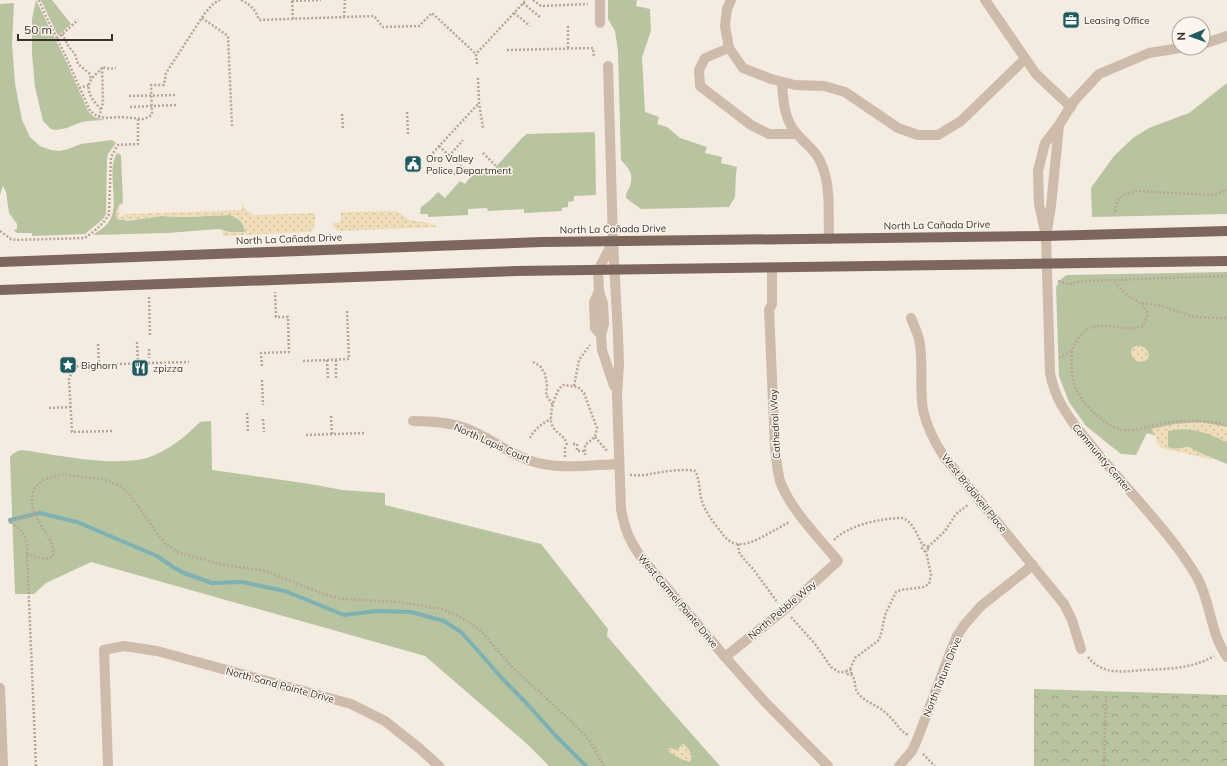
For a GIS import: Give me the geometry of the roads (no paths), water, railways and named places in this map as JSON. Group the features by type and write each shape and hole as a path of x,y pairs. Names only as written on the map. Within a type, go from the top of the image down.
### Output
{"main road":[{"name":"North La Cañada Drive","path":"0,262 542,242 1046,236 1227,231"},
{"path":"0,290 598,270 1227,261"}],"street":[{"path":"600,0 600,23"},
{"path":"985,0 1036,74 1070,107"},
{"path":"727,1 724,26 729,48 743,68 771,80 795,85 824,86 845,92 898,128 918,135 938,135 961,121 1025,59"},
{"path":"1211,41 1227,36"},
{"path":"729,48 705,58 699,70 700,86 751,125 769,134 796,134"},
{"name":"Community Center","path":"1171,49 1149,53 1099,74 1074,101 1059,125 1045,143 1038,171 1039,204 1046,236 1050,374 1053,389 1060,405 1182,553 1198,579 1215,634 1225,653"},
{"name":"West Carmel Pointe Drive","path":"608,66 613,242 619,365 617,396 619,464 621,509 624,526 630,541 641,557 725,657 765,702 828,766"},
{"path":"782,82 784,111 796,134 816,152 823,168 827,184 829,239"},
{"name":"Community Center","path":"1046,236 1052,206 1059,125"},
{"path":"598,270 613,242"},
{"name":"Cathedral Way","path":"772,268 772,304 769,310 774,447 780,480 785,493 800,515 838,561"},
{"name":"West Carmel Pointe Drive","path":"598,270 599,291 603,303 604,324 601,335 603,354 609,368 617,396"},
{"name":"West Bridalveil Place","path":"911,318 919,338 922,401 930,433 945,458 1064,604 1072,620 1081,649"},
{"path":"601,335 618,335"},
{"name":"North Lapis Court","path":"413,421 436,422 466,429 530,460 550,465 572,466 619,464"},
{"name":"North Pebble Way","path":"725,657 784,610 838,561"},
{"name":"North Tatum Drive","path":"899,766 915,744 950,653 965,624 981,606 1033,565"},
{"name":"North Sand Pointe Drive","path":"108,766 104,650 124,646 157,651 351,704 385,721 420,748 439,766"},
{"path":"0,688 3,766"}],"waterway":[{"path":"10,520 40,513 77,522 157,556 184,573 212,583 242,582 285,591 344,615 377,611 411,612 444,621 461,632 555,735 586,766"}],"place":[{"name":"Leasing Office","path":"1071,20"},
{"name":"Oro Valley Police Department","path":"413,164"},
{"name":"Bighorn","path":"68,365"},
{"name":"zpizza","path":"140,368"}]}
